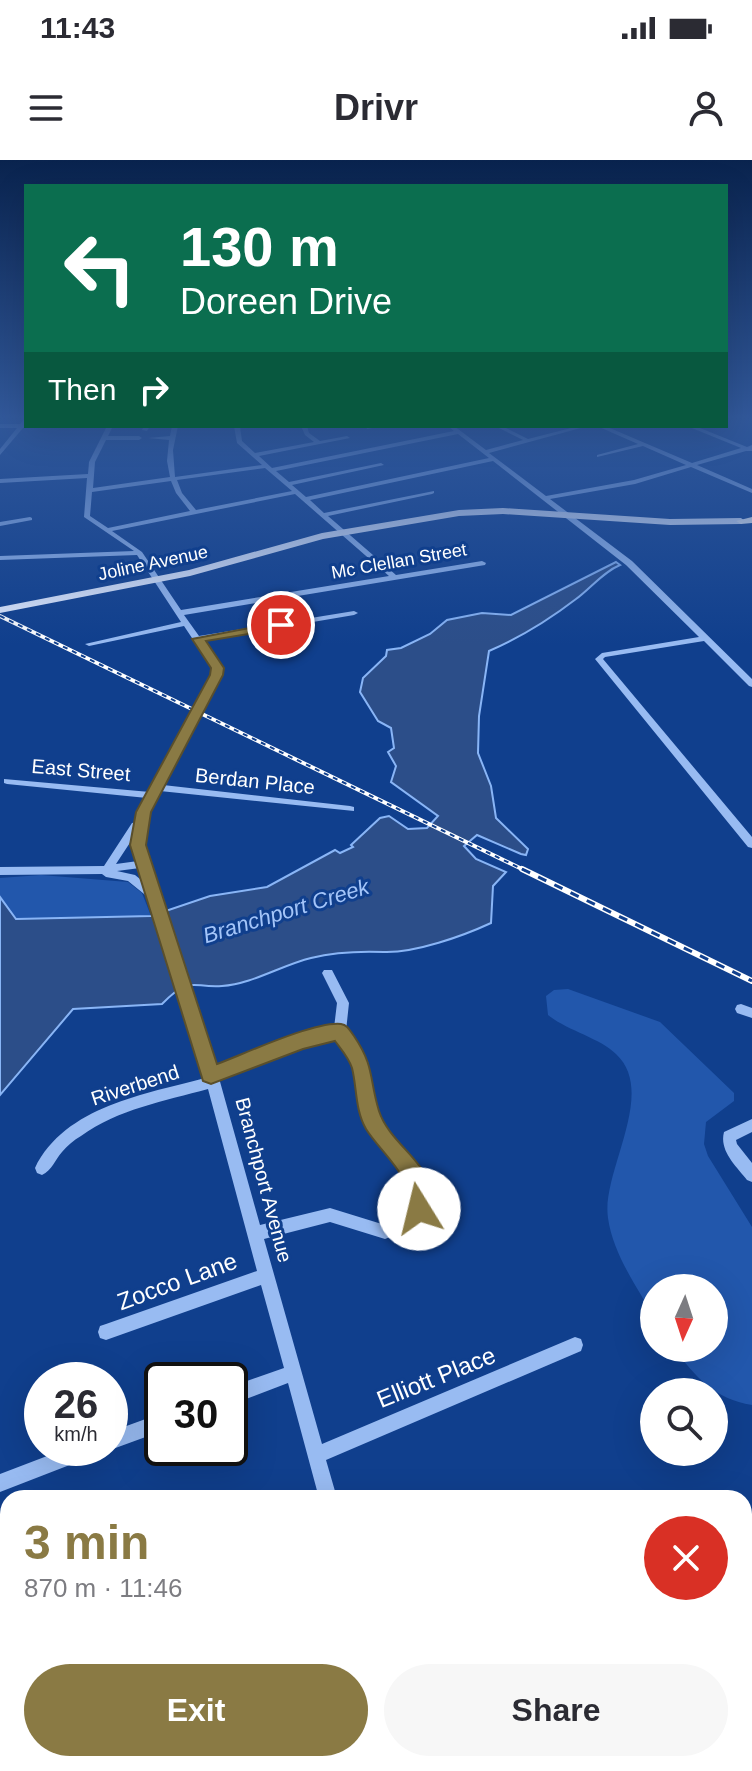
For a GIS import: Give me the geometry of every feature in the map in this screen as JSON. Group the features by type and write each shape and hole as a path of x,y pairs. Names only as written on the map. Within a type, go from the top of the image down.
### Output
{"main road":[{"name":"Joline Avenue","path":"3,607 159,579 343,532 459,513 748,520"}],"street":[{"name":"Branchport Avenue","path":"90,494 87,517 140,553 217,668 217,675 144,812 137,839 212,1078 326,1490"},
{"path":"184,494 195,513"},
{"path":"106,530 286,494"},
{"path":"300,494 393,576"},
{"path":"306,499 329,494"},
{"path":"324,515 422,494"},
{"path":"540,494 626,561 752,684"},
{"path":"545,498 566,494"},
{"path":"534,514 546,511 552,504"},
{"path":"579,525 599,518"},
{"path":"0,524 30,519"},
{"path":"0,558 140,553"},
{"name":"Mc Clellan Street","path":"180,613 482,563"},
{"path":"198,639 354,613"},
{"path":"89,644 186,623"},
{"path":"707,638 602,655 599,659 752,844"},
{"name":"East Street","path":"7,781 154,791"},
{"name":"Berdan Place","path":"154,791 350,809"},
{"path":"106,871 144,812"},
{"path":"0,871 106,871 143,864"},
{"path":"82,871 131,878 158,905"},
{"path":"255,1234 330,1215 385,1232 408,1223 419,1209 422,1199 419,1180 387,1144 370,1116 361,1062 340,1032 343,1003 328,973"},
{"name":"Riverbend","path":"42,1168 67,1135 93,1118 212,1078 301,1041 340,1032"},
{"path":"752,1125 729,1137 730,1146 752,1175"},
{"name":"Zocco Lane","path":"106,1332 265,1276"},
{"name":"Elliott Place","path":"316,1455 575,1345"},
{"path":"248,1389 293,1373"},
{"path":"0,1483 45,1466"}],"shaded area":[{"path":"41,875 128,882 142,893 151,916 16,919 0,897 0,878"},
{"path":"568,989 660,1022 734,1093 734,1101 706,1122 704,1144 708,1156 752,1227 752,1405 728,1398 728,1378 700,1378 685,1362 728,1362 728,1274 640,1274 640,1294 620,1257 608,1218 608,1199 630,1111 631,1090 627,1070 609,1048 548,1015 546,996 554,990"}],"water":[{"name":"Branchport Creek","path":"616,562 620,565 556,614 489,651 479,716 478,753 491,786 496,818 528,849 526,855 521,854 477,835 464,846 476,859 506,872 493,886 491,923 410,950 329,954 233,985 185,986 162,1004 73,1009 0,1095 0,897 16,919 151,916 210,896 267,887 335,850 340,853 353,847 351,845 380,818 389,816 408,829 427,828 438,816 391,782 396,766 388,752 394,748 391,728 378,721 360,692 363,678 386,656 387,650 401,648 430,634 447,620 482,613 511,615"}],"railway":[{"path":"0,616 526,871"},
{"path":"522,869 752,981"}],"route":[{"path":"281,625 198,639 217,668 217,675 144,812 137,834 138,845 211,1075 315,1036 340,1032 361,1062 370,1116 387,1144 419,1180 422,1199 419,1209"}]}
